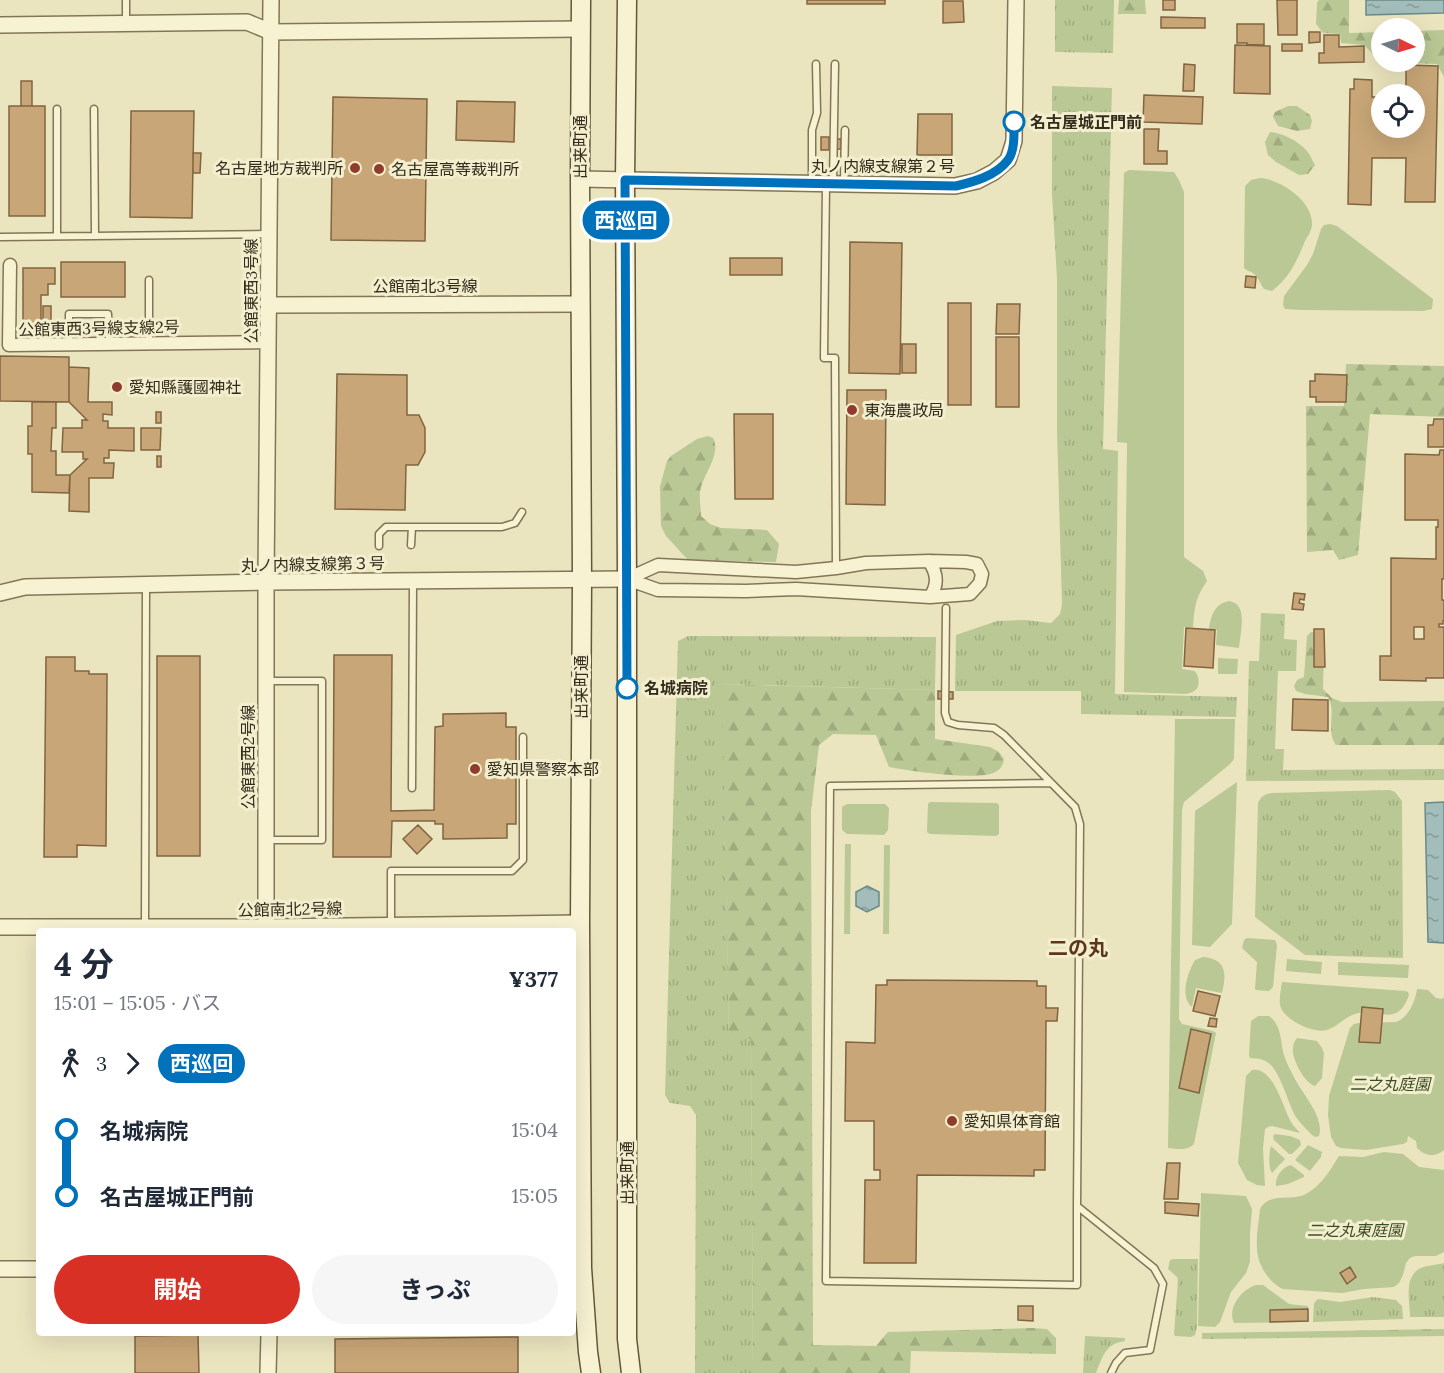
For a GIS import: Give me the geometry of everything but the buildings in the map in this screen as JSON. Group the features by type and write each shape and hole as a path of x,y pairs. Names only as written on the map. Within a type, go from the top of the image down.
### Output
{"main road":[{"name":"出来町通","path":"581,0 582,580 577,1110 578,1268 591,1373"},
{"name":"出来町通","path":"627,0 625,180 627,1339 631,1373"}],"street":[{"name":"公館東西3号線","path":"267,582 271,0"},
{"name":"丸ノ内線支線第２号","path":"580,179 956,186 977,181 994,172 1008,160 1014,141 1016,0"},
{"path":"0,25 247,22 271,32 581,29"},
{"name":"公館東西3号線支線2号","path":"10,265 9,345 269,342"},
{"name":"公館南北3号線","path":"269,305 580,304"},
{"path":"929,561 936,572 934,591 930,597"},
{"path":"966,562 977,564 982,574 980,583 970,594 930,597 796,589 658,590 627,579 658,564 796,572 866,563 966,562"},
{"name":"丸ノ内線支線第３号","path":"0,592 25,587 627,579"},
{"name":"公館東西2号線","path":"266,928 267,582"},
{"name":"公館南北2号線","path":"308,928 580,923"},
{"name":"公館南北2号線","path":"0,927 53,928"},
{"name":"公館南北2号線","path":"136,928 206,928"},
{"path":"0,1269 36,1269"},
{"path":"268,1373 269,1336"}],"lane":[{"path":"126,0 126,23"},
{"path":"816,64 817,113 812,130 829,184"},
{"path":"835,64 824,358 835,358 836,568"},
{"path":"57,109 57,236"},
{"path":"94,109 95,236"},
{"path":"829,184 845,130"},
{"path":"0,237 269,234"},
{"path":"149,280 149,344"},
{"path":"69,344 69,314 108,314 109,344"},
{"path":"379,546 379,534 386,527 502,527 515,523 522,512"},
{"path":"411,545 412,527"},
{"path":"412,581 412,788"},
{"path":"145,927 146,585"},
{"path":"946,608 945,713 948,722 994,728 1004,735 1075,807 1080,824 1077,1285 826,1281 830,786 1051,783"},
{"path":"266,840 322,840 322,681 267,681"},
{"path":"391,926 391,872 512,871 523,860 523,737"},
{"path":"1077,1206 1154,1268 1163,1284 1150,1350 1125,1353 1111,1373"}],"green space":[{"path":"1055,0 1114,0 1113,53 1055,52"},
{"path":"1119,0 1145,0 1146,14 1118,14"},
{"path":"1319,0 1349,0 1349,33 1371,32 1371,52 1364,45 1341,43 1340,34 1323,33 1316,24"},
{"path":"1444,30 1444,77 1437,64 1425,64 1425,31"},
{"path":"1052,86 1112,88 1103,449 1118,451 1115,694 1237,697 1236,717 1081,714 1081,691 955,691 956,635 997,621 1025,620 1051,623 1060,614 1062,604 1057,431 1057,279 1052,194"},
{"path":"1288,106 1297,106 1310,115 1312,121 1310,129 1297,131 1278,126 1273,117 1275,112"},
{"path":"1270,132 1290,138 1307,151 1315,165 1308,174 1299,175 1268,155 1265,142"},
{"path":"1129,170 1174,172 1184,192 1184,557 1203,571 1207,581 1196,602 1193,627 1184,627 1182,669 1195,671 1199,681 1198,687 1193,692 1186,694 1124,692 1127,443 1117,442 1124,173"},
{"path":"1260,178 1277,182 1294,193 1307,207 1312,224 1310,233 1292,269 1272,291 1264,289 1258,278 1244,268 1245,186 1251,180"},
{"path":"1324,225 1337,226 1433,299 1432,309 1423,311 1285,309 1284,296 1307,265 1321,229"},
{"path":"1346,364 1444,366 1444,417 1370,414 1358,555 1339,560 1333,550 1307,552 1306,406 1344,406"},
{"path":"708,436 713,438 715,451 700,492 701,516 710,524 721,528 767,530 779,544 776,562 688,560 666,536 661,526 660,486 667,461 697,439"},
{"path":"1229,601 1235,603 1241,613 1239,648 1216,645 1217,630 1209,629 1212,615 1217,608"},
{"path":"1261,613 1285,614 1284,639 1297,640 1296,671 1278,671 1275,749 1284,749 1283,770 1444,769 1444,780 1246,781 1249,661 1259,661"},
{"path":"1311,632 1322,633 1324,642 1323,689 1332,698 1342,702 1444,701 1444,745 1336,745 1331,734 1332,709 1328,697 1305,694 1296,691 1294,686 1297,680 1304,677 1307,636"},
{"path":"688,636 936,637 935,690 723,684 729,1039 751,1039 753,1373 695,1373 696,1115 690,1106 670,1103 665,1095 678,641"},
{"path":"1218,658 1238,659 1237,674 1218,674"},
{"path":"722,684 935,690 935,739 990,747 999,752 1004,759 1000,769 989,774 946,775 889,767 876,735 833,734 819,745 811,811 813,1345 876,1346 888,1332 1032,1328 1047,1329 1056,1338 1056,1354 911,1351 910,1373 753,1373 751,1039 729,1039"},
{"path":"1175,719 1235,719 1234,759 1184,802 1182,810 1179,1019 1182,1024 1216,1033 1194,1144 1182,1149 1168,1148"},
{"path":"1237,782 1232,924 1210,947 1192,945 1195,811"},
{"path":"1390,790 1395,792 1402,801 1403,958 1305,955 1255,917 1259,801 1272,793"},
{"path":"930,802 997,803 999,805 999,834 996,836 930,834 927,832"},
{"path":"847,804 885,804 889,808 888,830 884,835 847,834 842,830 842,807"},
{"path":"845,844 851,844 850,934 844,934"},
{"path":"884,845 890,845 889,934 883,934"},
{"path":"1247,938 1275,940 1277,945 1273,987 1269,991 1255,989 1257,962 1242,948"},
{"path":"1203,957 1211,958 1223,968 1222,993 1196,988 1192,1007 1186,997 1186,984 1195,960"},
{"path":"1287,959 1322,962 1321,974 1286,971"},
{"path":"1338,962 1409,965 1408,978 1338,975"},
{"path":"1282,982 1405,991 1409,995 1399,1011 1393,1014 1355,1014 1331,1029 1321,1031 1300,1025 1282,1011 1280,994"},
{"name":"二之丸庭園","path":"1417,989 1428,990 1436,998 1444,997 1444,1150 1434,1155 1423,1153 1417,1148 1416,1141 1408,1136 1407,1142 1403,1144 1366,1150 1336,1146 1331,1137 1328,1115 1329,1096 1350,1028 1359,1023 1401,1020 1411,1008"},
{"path":"1258,1016 1269,1016 1276,1024 1287,1063 1316,1113 1319,1121 1319,1136 1312,1135 1296,1117 1279,1077 1269,1063 1250,1058 1251,1021"},
{"path":"1297,1038 1317,1041 1324,1053 1322,1078 1315,1086 1304,1077 1296,1062 1293,1049"},
{"path":"1252,1070 1260,1071 1272,1081 1291,1122 1300,1133 1272,1126 1265,1129 1263,1148 1265,1186 1247,1180 1238,1163 1246,1076"},
{"path":"1275,1134 1300,1140 1301,1145 1289,1154 1274,1140"},
{"path":"1308,1145 1322,1152 1321,1157 1310,1171 1295,1160"},
{"path":"1271,1146 1285,1159 1272,1173 1269,1160"},
{"name":"二之丸東庭園","path":"1384,1152 1403,1154 1419,1167 1444,1170 1444,1252 1436,1256 1410,1258 1399,1283 1394,1287 1342,1293 1283,1289 1273,1282 1261,1266 1258,1253 1260,1209 1264,1204 1269,1200 1298,1197 1310,1192 1325,1178 1339,1156 1363,1157"},
{"path":"1291,1165 1304,1177 1276,1186 1280,1173"},
{"path":"1201,1193 1246,1196 1252,1209 1250,1262 1246,1273 1231,1292 1220,1322 1215,1327 1198,1326"},
{"path":"1198,1259 1195,1335 1175,1336 1178,1280 1168,1269 1170,1260"},
{"path":"1444,1263 1444,1317 1410,1317 1409,1290 1415,1272 1426,1266"},
{"path":"1263,1285 1289,1304 1308,1306 1309,1322 1234,1323 1232,1311 1237,1300 1250,1287"},
{"path":"1373,1297 1396,1300 1402,1306 1403,1319 1313,1322 1314,1303 1318,1299 1340,1302"},
{"path":"1444,1329 1444,1336 1202,1339 1202,1333"},
{"path":"1085,1336 1125,1338 1125,1341 1109,1348 1096,1373 1083,1373"}],"water":[{"path":"1366,0 1444,0 1444,13 1366,15"},
{"path":"1444,802 1444,943 1428,942 1425,803"},
{"path":"867,886 879,892 879,906 867,912 856,906 856,892"}],"bus line":[{"name":"西巡回","path":"627,688 625,180 956,186 977,181 994,172 1008,160 1014,141 1014,122"}],"place":[{"name":"名古屋城正門前","path":"1014,122"},
{"name":"名古屋地方裁判所","path":"355,168"},
{"name":"名古屋高等裁判所","path":"379,169"},
{"name":"愛知縣護國神社","path":"117,387"},
{"name":"東海農政局","path":"852,410"},
{"name":"名城病院","path":"627,688"},
{"name":"愛知県警察本部","path":"475,769"},
{"name":"愛知県体育館","path":"952,1121"}],"district":[{"name":"二の丸","path":"1078,948"}]}
